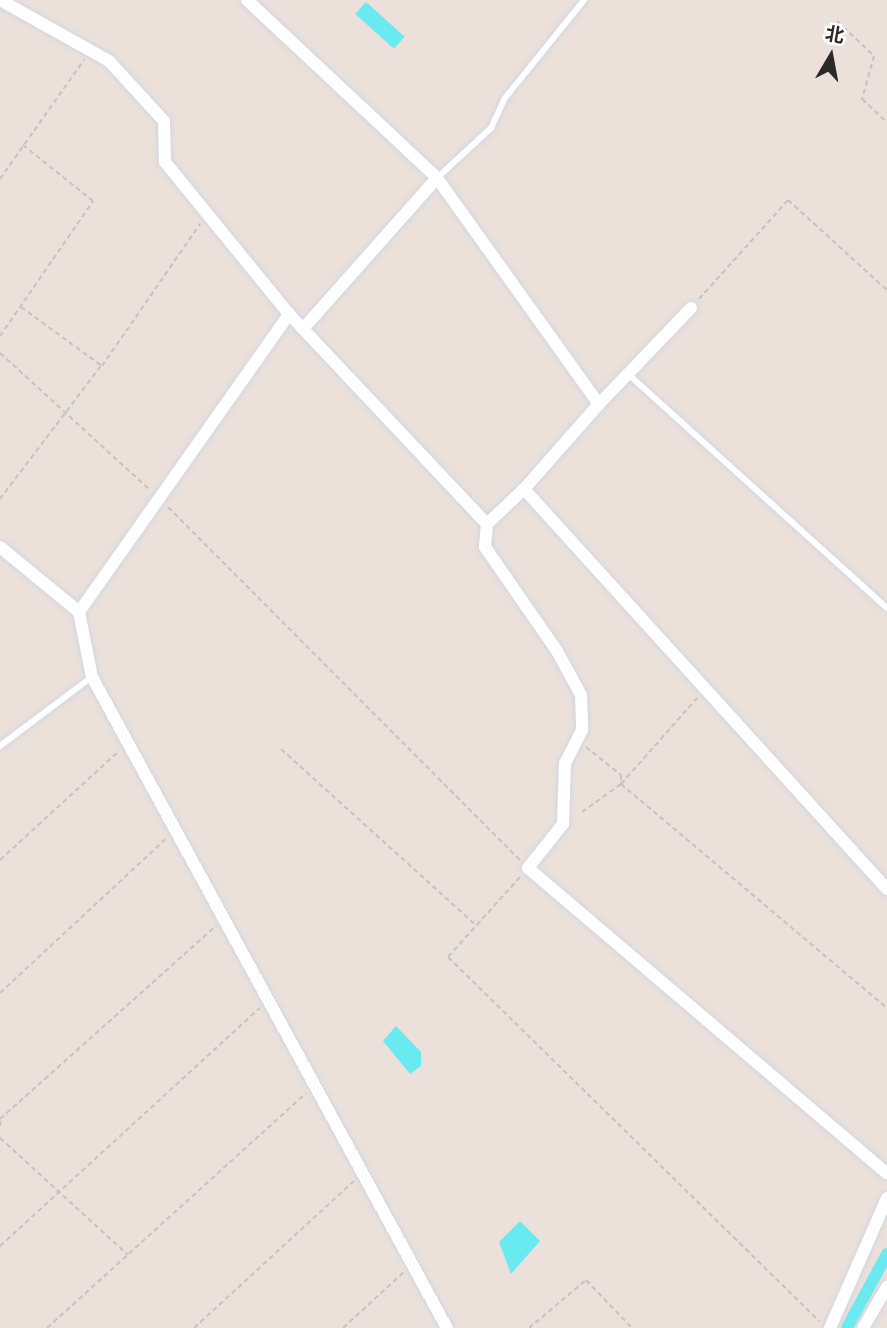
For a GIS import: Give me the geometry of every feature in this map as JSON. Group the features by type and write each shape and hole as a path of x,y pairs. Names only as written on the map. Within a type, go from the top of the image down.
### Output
{"street":[{"path":"0,0 109,61 164,121 165,162 207,214 289,314 487,524"},
{"path":"247,0 437,178 599,404"},
{"path":"303,329 437,178"},
{"path":"691,308 599,404 524,489 487,524 485,547 557,651 581,695 582,730 565,763 563,824 528,868 887,1173"},
{"path":"79,612 289,314"},
{"path":"524,489 887,889"},
{"path":"0,547 79,612 92,677 447,1328"},
{"path":"828,1328 887,1198"},
{"path":"863,1328 887,1287"}],"lane":[{"path":"437,178 491,128 505,98 584,0"},
{"path":"628,374 887,608"},
{"path":"0,746 92,677"}],"path":[{"path":"837,21 874,56 862,99 887,122"},
{"path":"0,179 91,51"},
{"path":"0,336 93,201 23,145"},
{"path":"691,308 788,200 887,290"},
{"path":"0,499 64,410 102,366 207,214"},
{"path":"21,307 102,366"},
{"path":"0,353 158,497 528,868 448,957 828,1328"},
{"path":"582,813 621,784 705,689"},
{"path":"577,740 621,775 621,784 887,1008"},
{"path":"0,860 128,743"},
{"path":"281,749 477,926"},
{"path":"0,993 165,843 172,824"},
{"path":"0,1126 5,1122 0,1119 224,919"},
{"path":"0,1246 268,1000"},
{"path":"47,1328 314,1085"},
{"path":"0,1138 128,1255"},
{"path":"194,1328 362,1173"},
{"path":"343,1328 412,1264"},
{"path":"529,1328 586,1280 632,1328"}],"water":[{"path":"366,2 405,37 394,49 355,14"},
{"path":"396,1026 421,1052 421,1066 410,1074 383,1041"},
{"path":"520,1221 540,1241 511,1274 499,1242"}],"waterway":[{"path":"847,1328 887,1254"}]}
